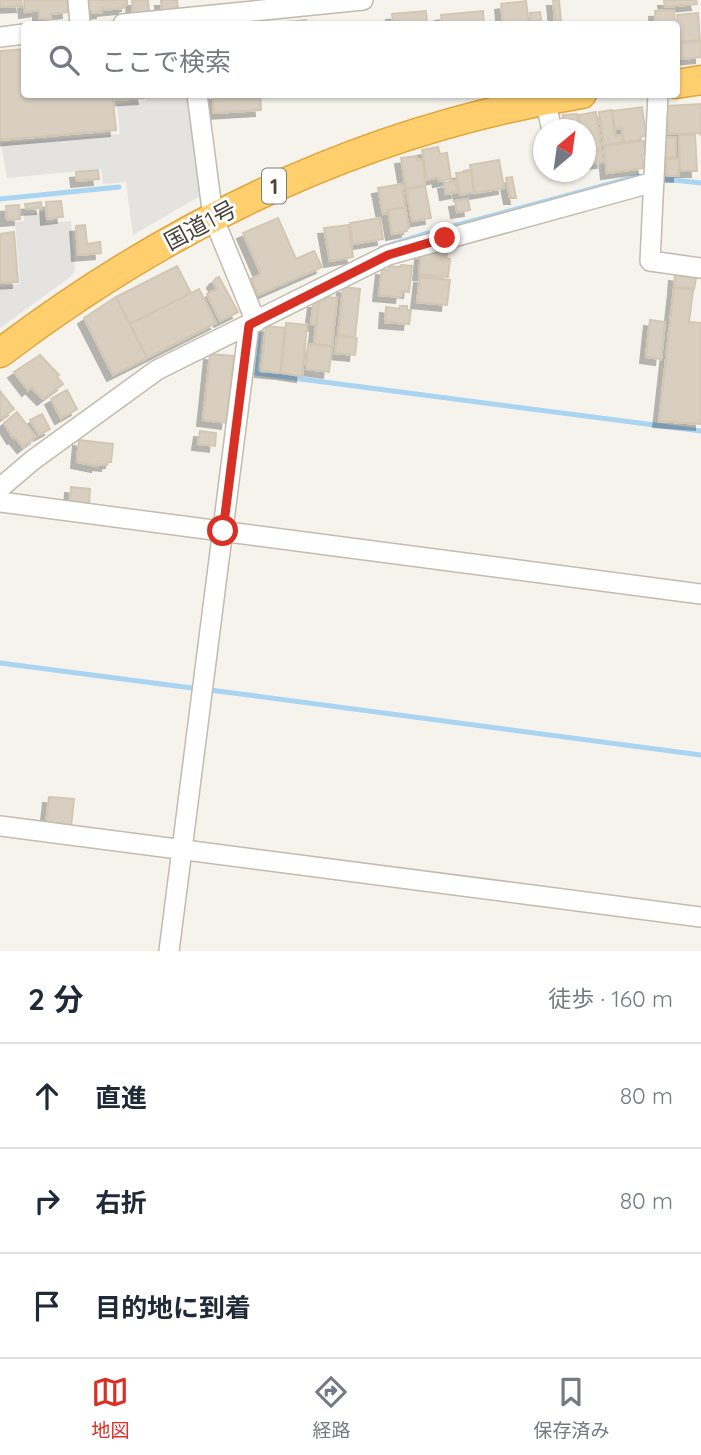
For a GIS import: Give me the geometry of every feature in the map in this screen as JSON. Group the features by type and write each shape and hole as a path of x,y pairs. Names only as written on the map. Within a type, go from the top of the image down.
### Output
{"highway":[{"path":"680,83 701,80"},
{"name":"国道1号","path":"0,353 114,274 212,217 279,184 375,146 459,120 557,98"}],"street":[{"path":"78,0 80,21"},
{"path":"142,21 243,6 351,1"},
{"path":"0,37 21,34"},
{"path":"169,951 252,323 212,217 197,98"},
{"path":"658,98 650,261 701,268"},
{"path":"545,100 549,119"},
{"path":"0,488 33,460 158,370 388,255 654,182"},
{"path":"0,502 701,594"},
{"path":"0,826 701,917"}],"shaded area":[{"path":"146,98 189,98 200,196 133,235 126,182 103,184 101,169 7,178 1,143 120,134 117,104 146,101"},
{"path":"45,212 46,223 71,221 75,268 73,275 0,328 0,287 20,284 15,222 24,221 24,214"}],"building":[{"path":"0,0 21,0 22,6 0,7"},
{"path":"24,0 67,0 68,12 50,14 51,18 39,19 39,10 25,12"},
{"path":"88,0 127,0 127,5 123,6 124,8 103,10 102,7 102,12 92,13 89,11"},
{"path":"132,0 148,0 149,11 133,13"},
{"path":"161,0 177,0 178,10 162,11"},
{"path":"553,0 559,0 561,20 555,21"},
{"path":"664,0 696,0 697,4 665,7"},
{"path":"526,1 529,21 503,21 501,4"},
{"path":"674,10 675,21 656,21 655,11"},
{"path":"426,11 427,21 393,21 392,14"},
{"path":"483,11 484,21 442,21 441,15"},
{"path":"540,12 542,21 531,21 530,13"},
{"path":"698,13 700,40 680,42 680,21 677,21 677,15"},
{"path":"701,41 701,57 681,59 680,43"},
{"path":"21,49 21,98 144,98 113,100 116,130 0,140 0,51"},
{"path":"213,98 260,98 261,110 214,113"},
{"path":"701,104 701,136 700,133 668,134 667,106"},
{"path":"642,107 646,136 640,137 641,140 624,142 622,128 615,129 612,111"},
{"path":"612,110 615,136 622,135 623,142 604,145 599,112"},
{"path":"596,112 601,149 596,150 596,119 580,119 579,115"},
{"path":"577,114 578,119 563,119 563,115"},
{"path":"679,135 695,135 697,171 680,171"},
{"path":"676,137 676,157 664,158 666,138"},
{"path":"644,141 644,168 607,173 604,146"},
{"path":"438,147 440,154 447,153 451,179 439,181 438,177 427,180 422,150"},
{"path":"601,150 603,162 596,163 596,151"},
{"path":"416,156 417,160 423,159 425,185 406,189 401,158"},
{"path":"666,159 679,159 679,176 667,176"},
{"path":"499,160 504,188 475,193 470,165"},
{"path":"98,170 99,179 77,181 76,172"},
{"path":"471,171 474,192 460,195 456,173"},
{"path":"512,177 516,198 510,198 506,178"},
{"path":"455,181 457,192 446,194 444,183"},
{"path":"402,184 405,207 387,210 388,213 383,214 378,188"},
{"path":"425,186 431,218 412,221 406,189"},
{"path":"468,199 470,210 457,212 455,201"},
{"path":"61,201 63,217 47,219 46,202"},
{"path":"41,202 42,208 26,209 25,204"},
{"path":"19,205 20,219 7,220 6,206"},
{"path":"405,207 409,228 407,231 392,234 388,210"},
{"path":"278,218 296,259 314,251 322,267 258,295 251,279 261,274 243,233"},
{"path":"380,218 383,239 353,244 350,223"},
{"path":"85,225 87,244 100,242 101,253 78,255 76,226"},
{"path":"348,225 353,257 330,261 324,228"},
{"path":"14,232 18,282 0,283 0,234"},
{"path":"448,249 448,277 419,274 421,254"},
{"path":"177,266 191,293 130,324 116,297"},
{"path":"389,266 412,266 409,292 402,291 401,297 379,295 382,269 389,270"},
{"path":"675,275 696,278 694,289 674,286"},
{"path":"219,277 238,312 220,321 207,294 217,289 213,282"},
{"path":"420,277 450,280 447,305 417,302"},
{"path":"343,287 360,289 355,337 338,335"},
{"path":"674,288 693,290 689,322 701,323 701,424 659,421"},
{"path":"199,289 216,323 147,358 130,324"},
{"path":"116,297 147,358 113,375 84,318"},
{"path":"325,297 337,298 332,346 314,344 319,300 325,301"},
{"path":"314,302 318,302 316,325 311,324"},
{"path":"400,306 407,306 407,310 411,310 409,324 385,322 386,307 399,309"},
{"path":"650,320 665,322 661,359 646,357"},
{"path":"286,323 307,325 302,376 281,373"},
{"path":"266,326 285,328 280,373 261,371"},
{"path":"337,336 357,338 355,355 335,353"},
{"path":"308,344 332,347 329,372 306,369"},
{"path":"210,354 234,356 227,423 203,420"},
{"path":"40,355 59,375 57,377 63,384 43,399 31,387 28,390 14,372"},
{"path":"67,390 77,409 61,418 51,399"},
{"path":"0,391 14,409 2,418 0,416"},
{"path":"17,412 36,437 23,447 13,438 4,423"},
{"path":"42,414 50,429 39,435 30,420"},
{"path":"200,431 216,433 215,446 198,444"},
{"path":"79,440 113,444 111,462 97,466 77,462"},
{"path":"71,487 90,489 89,505 70,503"},
{"path":"49,797 74,799 71,827 46,824"}],"waterway":[{"path":"435,231 639,176"},
{"path":"665,179 701,183"},
{"path":"0,199 119,187"},
{"path":"381,248 428,233"},
{"path":"259,332 255,373 701,431"},
{"path":"0,663 192,688"},
{"path":"210,690 701,755"}],"route":[{"path":"223,531 249,325 388,255 445,238"}]}
